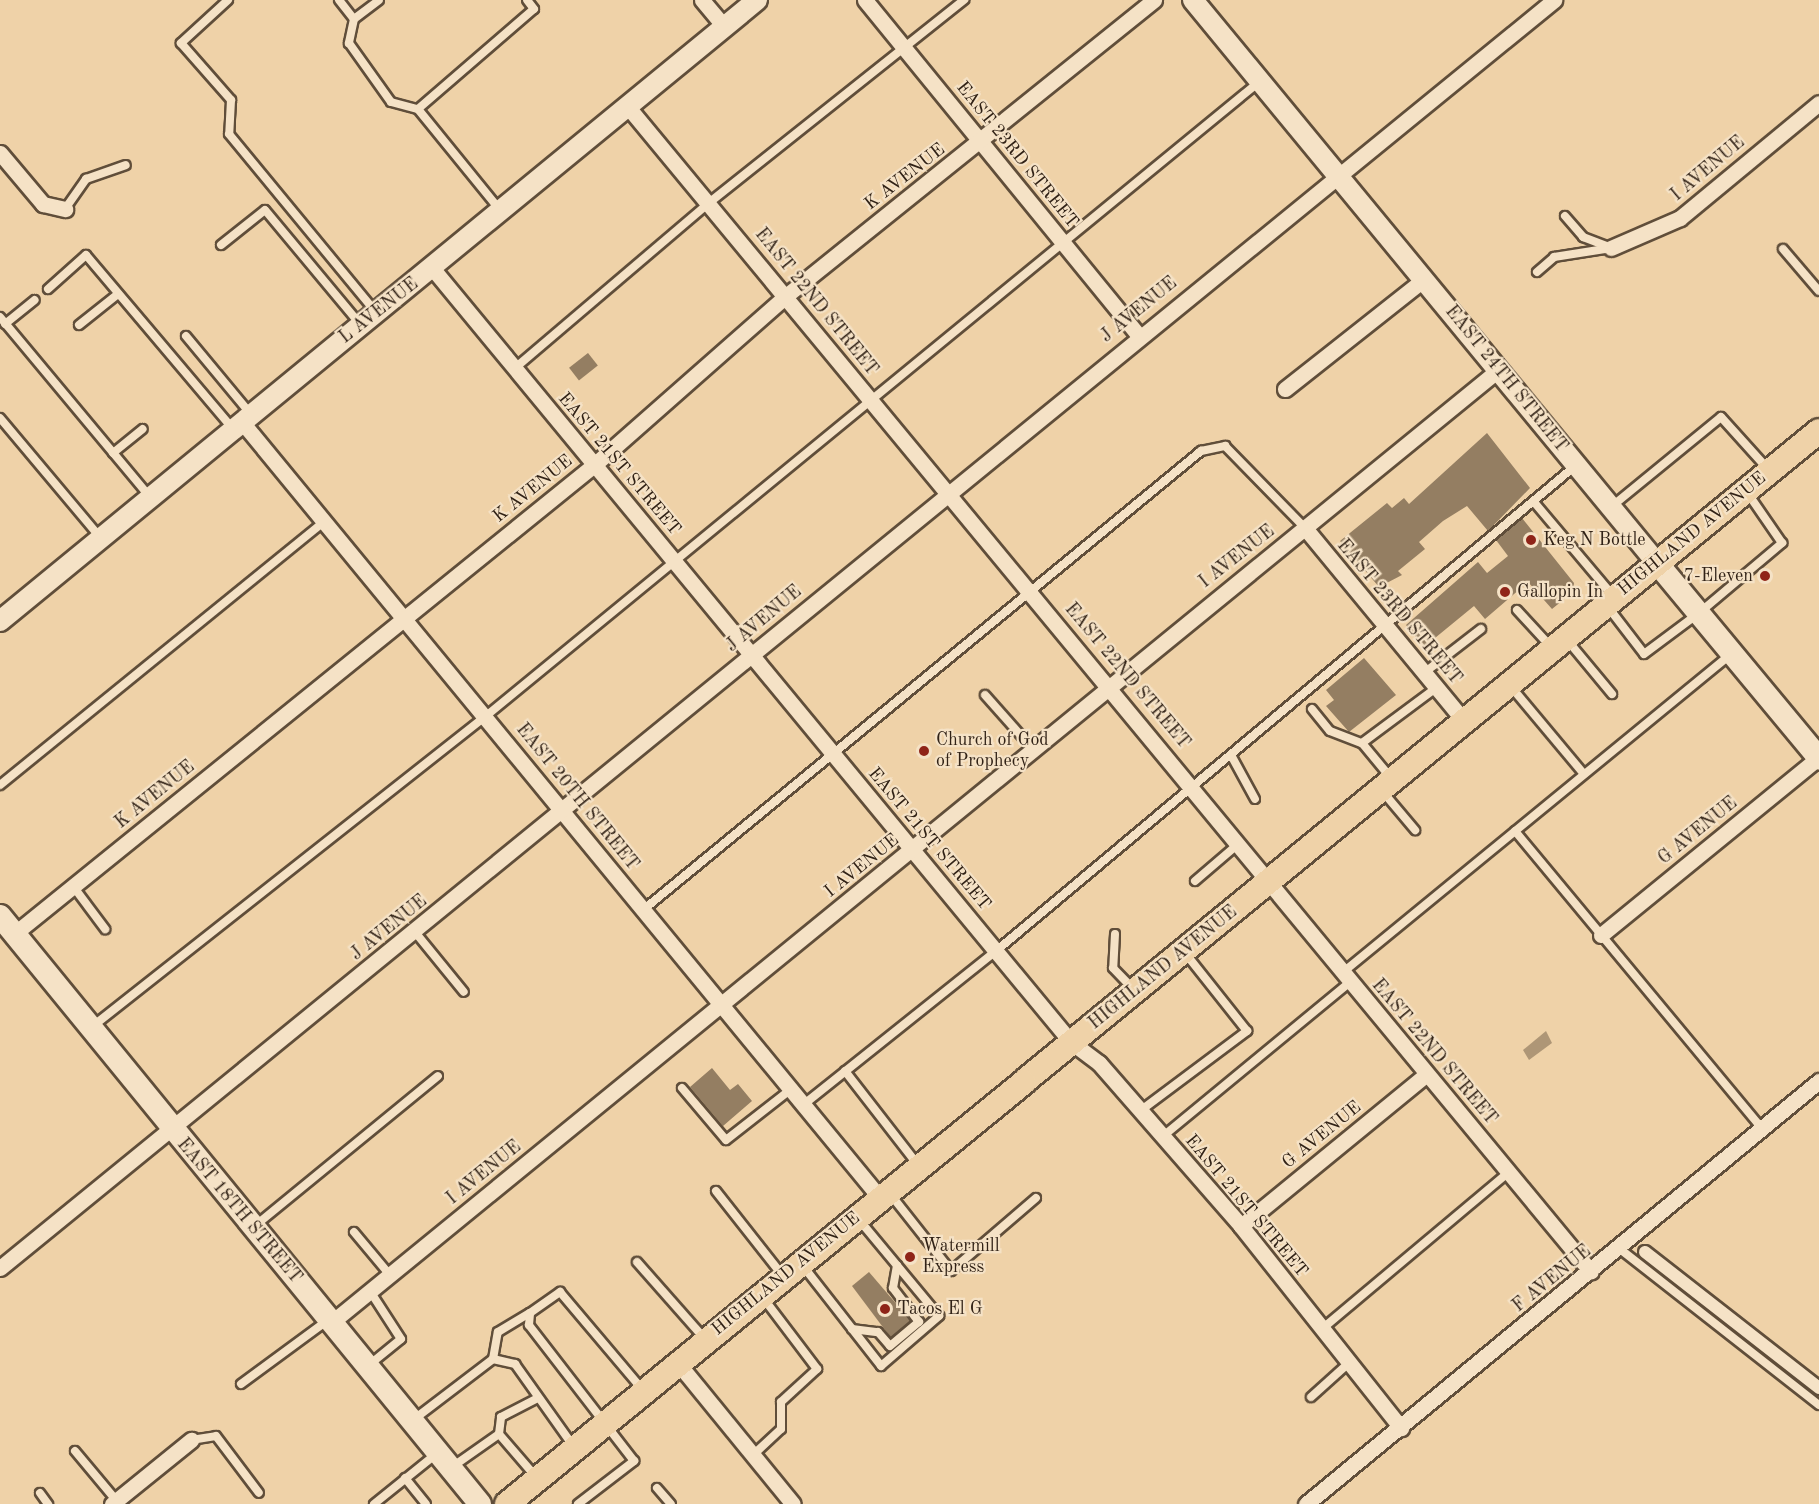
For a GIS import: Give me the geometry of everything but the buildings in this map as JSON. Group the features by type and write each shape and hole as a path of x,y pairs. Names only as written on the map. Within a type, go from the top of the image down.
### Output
{"main road":[{"name":"HIGHLAND AVENUE","path":"507,1504 677,1362 1135,991 1463,720 1819,431"},
{"name":"EAST 24TH STREET","path":"1658,563 1819,758"},
{"name":"EAST 18TH STREET","path":"7,925 252,1228 480,1504"}],"street":[{"path":"702,0 725,27"},
{"name":"L AVENUE","path":"0,621 376,312 433,269 757,0"},
{"name":"EAST 23RD STREET","path":"865,0 1138,335"},
{"name":"K AVENUE","path":"7,925 73,886 405,619 594,465 787,295 981,142 1154,0"},
{"name":"EAST 24TH STREET","path":"1193,0 1658,563"},
{"name":"J AVENUE","path":"0,1268 173,1131 752,656 1138,335 1339,177 1554,0"},
{"name":"I AVENUE","path":"1611,248 1680,218 1819,103"},
{"name":"EAST 22ND STREET","path":"628,107 710,202 869,398 1109,684 1267,883 1591,1272"},
{"path":"0,153 43,204 65,209"},
{"name":"EAST 21ST STREET","path":"433,269 1071,1042 1099,1063 1241,1226 1401,1428"},
{"path":"1285,389 1424,280"},
{"name":"I AVENUE","path":"330,1321 390,1275 913,851 1109,684 1498,370"},
{"name":"EAST 20TH STREET","path":"242,422 486,716 803,1106 884,1195"},
{"name":"EAST 23RD STREET","path":"1305,528 1463,720"},
{"name":"G AVENUE","path":"1601,935 1819,758"},
{"name":"G AVENUE","path":"1241,1226 1427,1074"},
{"name":"F AVENUE","path":"1306,1504 1620,1249 1761,1127 1819,1081"},
{"path":"1646,1252 1819,1388"},
{"path":"677,1362 793,1504"},
{"path":"114,1502 191,1440"}],"lane":[{"path":"228,0 181,43 231,100 230,134 376,312"},
{"path":"339,0 354,19"},
{"path":"379,0 354,19 349,43 391,102 418,110 501,211"},
{"path":"418,110 534,9 527,0"},
{"path":"514,368 710,202 906,50 964,0"},
{"path":"90,1028 486,716 1061,240 1260,81"},
{"path":"65,209 86,179 126,165"},
{"path":"221,245 266,210 361,325"},
{"path":"1565,216 1583,237 1611,248"},
{"path":"1537,272 1554,257 1611,248"},
{"path":"1783,249 1819,291"},
{"path":"48,289 86,255 118,294 242,422"},
{"path":"79,325 118,294"},
{"path":"35,300 3,321 150,497"},
{"path":"186,336 242,422"},
{"path":"1611,507 1721,417 1770,471"},
{"path":"0,418 101,538"},
{"path":"113,453 143,429"},
{"path":"643,910 1212,448 1225,446 1305,528"},
{"path":"803,1106 996,951 1577,465"},
{"path":"1534,501 1611,601 1644,654 1699,613 1782,543 1746,491"},
{"path":"0,785 324,522"},
{"path":"1517,610 1558,643 1612,694"},
{"path":"1424,673 1481,629"},
{"path":"1162,1137 1515,831 1731,653"},
{"path":"1509,683 1584,774"},
{"path":"1362,743 1436,688"},
{"path":"984,695 1032,748"},
{"path":"1312,708 1330,731 1362,743 1415,830"},
{"path":"1231,755 1255,799"},
{"path":"1515,831 1761,1127"},
{"path":"1195,881 1237,844"},
{"path":"73,886 105,929"},
{"path":"415,932 464,992"},
{"path":"1115,934 1113,968 1135,991"},
{"path":"1140,1111 1247,1031 1184,951"},
{"path":"845,1071 919,1166"},
{"path":"252,1228 438,1077"},
{"path":"682,1088 726,1140 790,1090"},
{"path":"1323,1328 1509,1172"},
{"path":"716,1191 852,1329 881,1366 939,1316 856,1217"},
{"path":"884,1195 951,1271 1036,1198"},
{"path":"354,1232 390,1275"},
{"path":"1620,1249 1819,1405"},
{"path":"637,1263 705,1340"},
{"path":"852,1329 878,1332 890,1346 919,1322 893,1288 897,1265"},
{"path":"368,1366 401,1339 370,1291"},
{"path":"412,1421 494,1359 498,1332 560,1292 643,1390"},
{"path":"753,1455 781,1429 781,1402 817,1370 760,1295"},
{"path":"530,1313 529,1325 603,1424 634,1461 578,1504"},
{"path":"241,1384 330,1321"},
{"path":"494,1359 515,1364 574,1448"},
{"path":"1311,1397 1350,1362"},
{"path":"537,1479 499,1434 501,1417 538,1398"},
{"path":"374,1504 405,1478 499,1434"},
{"path":"191,1440 216,1436 259,1493"},
{"path":"75,1451 114,1502"},
{"path":"405,1478 426,1504"},
{"path":"657,1488 671,1504"},
{"path":"40,1492 48,1504"}],"shaded area":[{"path":"1546,1031 1552,1043 1529,1060 1523,1050"}],"place":[{"name":"Keg N Bottle","path":"1531,540"},
{"name":"7-Eleven","path":"1765,576"},
{"name":"Gallopin In","path":"1505,592"},
{"name":"Church of God of Prophecy","path":"924,751"},
{"name":"Watermill Express","path":"910,1257"},
{"name":"Tacos El G","path":"885,1309"}]}
